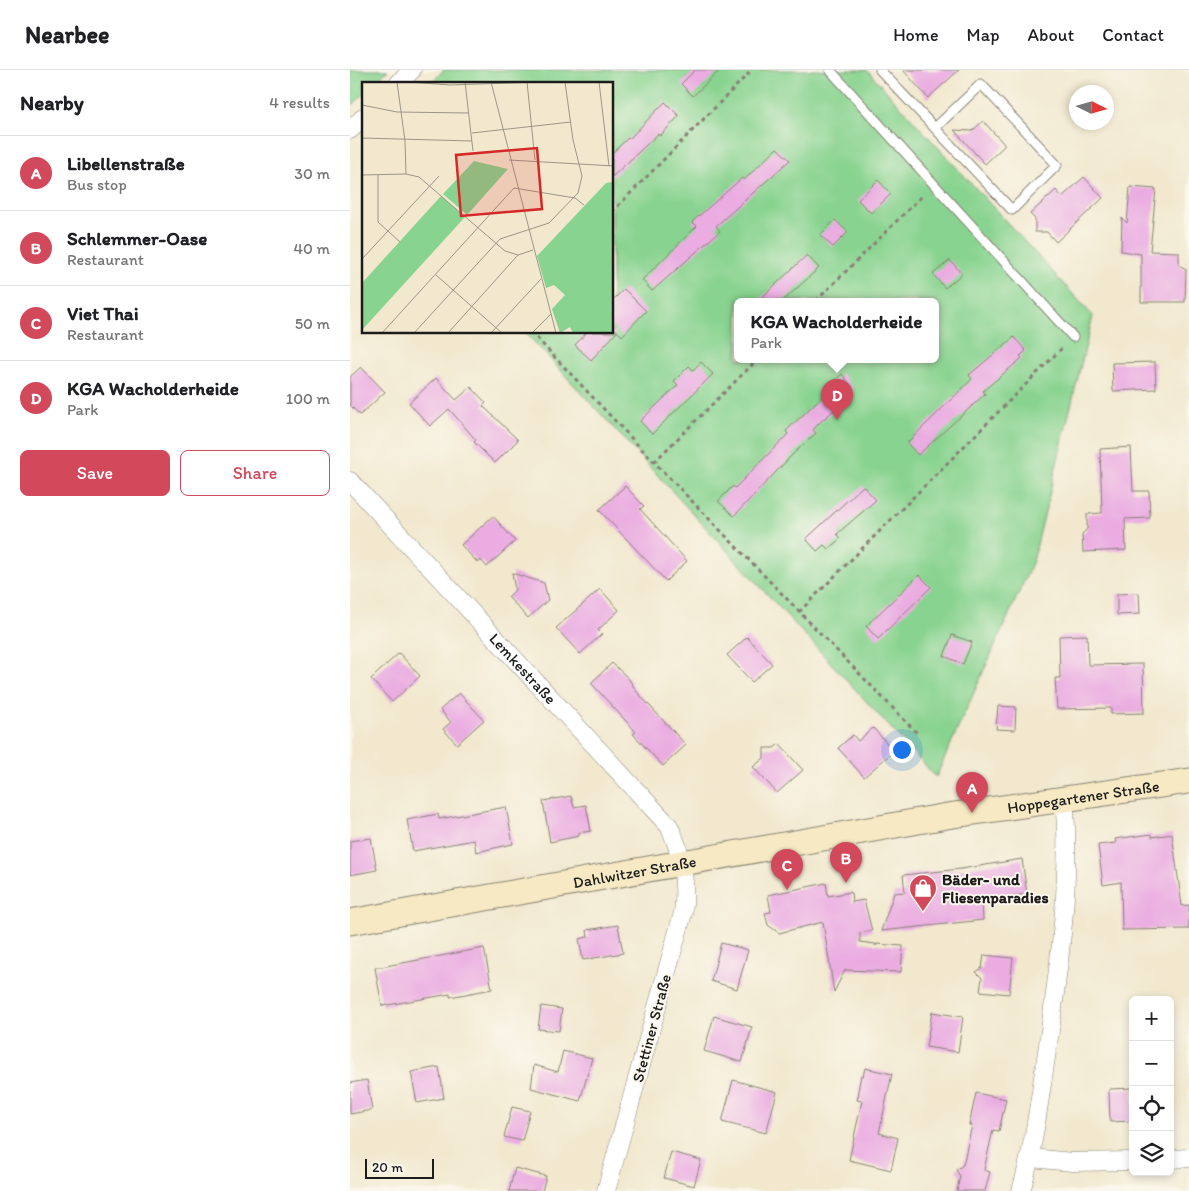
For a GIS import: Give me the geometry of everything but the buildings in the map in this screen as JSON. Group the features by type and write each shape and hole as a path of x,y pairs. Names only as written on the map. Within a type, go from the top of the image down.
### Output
{"main road":[{"name":"Hoppegartener Straße","path":"918,821 1189,781"},
{"name":"Dahlwitzer Straße","path":"350,922 918,821"}],"street":[{"path":"400,82 412,70"},
{"path":"350,130 362,119"},
{"name":"Lemkestraße","path":"350,481 669,826 681,863"},
{"path":"1021,1191 1031,1158 1059,958 1065,888 1066,824 1064,798"},
{"name":"Stettiner Straße","path":"606,1191 683,912 685,894 681,863"},
{"path":"1031,1158 1072,1162 1129,1161"},
{"path":"1174,1159 1189,1158"}],"lane":[{"path":"830,70 1073,336"},
{"path":"880,70 1012,210 1057,165 981,84 935,128"}],"path":[{"path":"614,210 752,70"},
{"path":"819,298 934,184"},
{"path":"533,334 654,462 917,733"},
{"path":"799,612 1073,336"},
{"path":"654,462 754,363"}],"green space":[{"path":"350,70 388,70 376,82 362,82 362,96 350,107"},
{"path":"444,70 867,70 1093,316 1033,561 936,777 527,334 614,334 614,82 431,82"}],"place":[{"name":"KGA Wacholderheide","path":"837,420"},
{"name":"Libellenstraße","path":"972,813"},
{"name":"Schlemmer-Oase","path":"846,883"},
{"name":"Viet Thai","path":"787,890"},
{"name":"Bäder- und Fliesenparadies","path":"923,912"}]}
